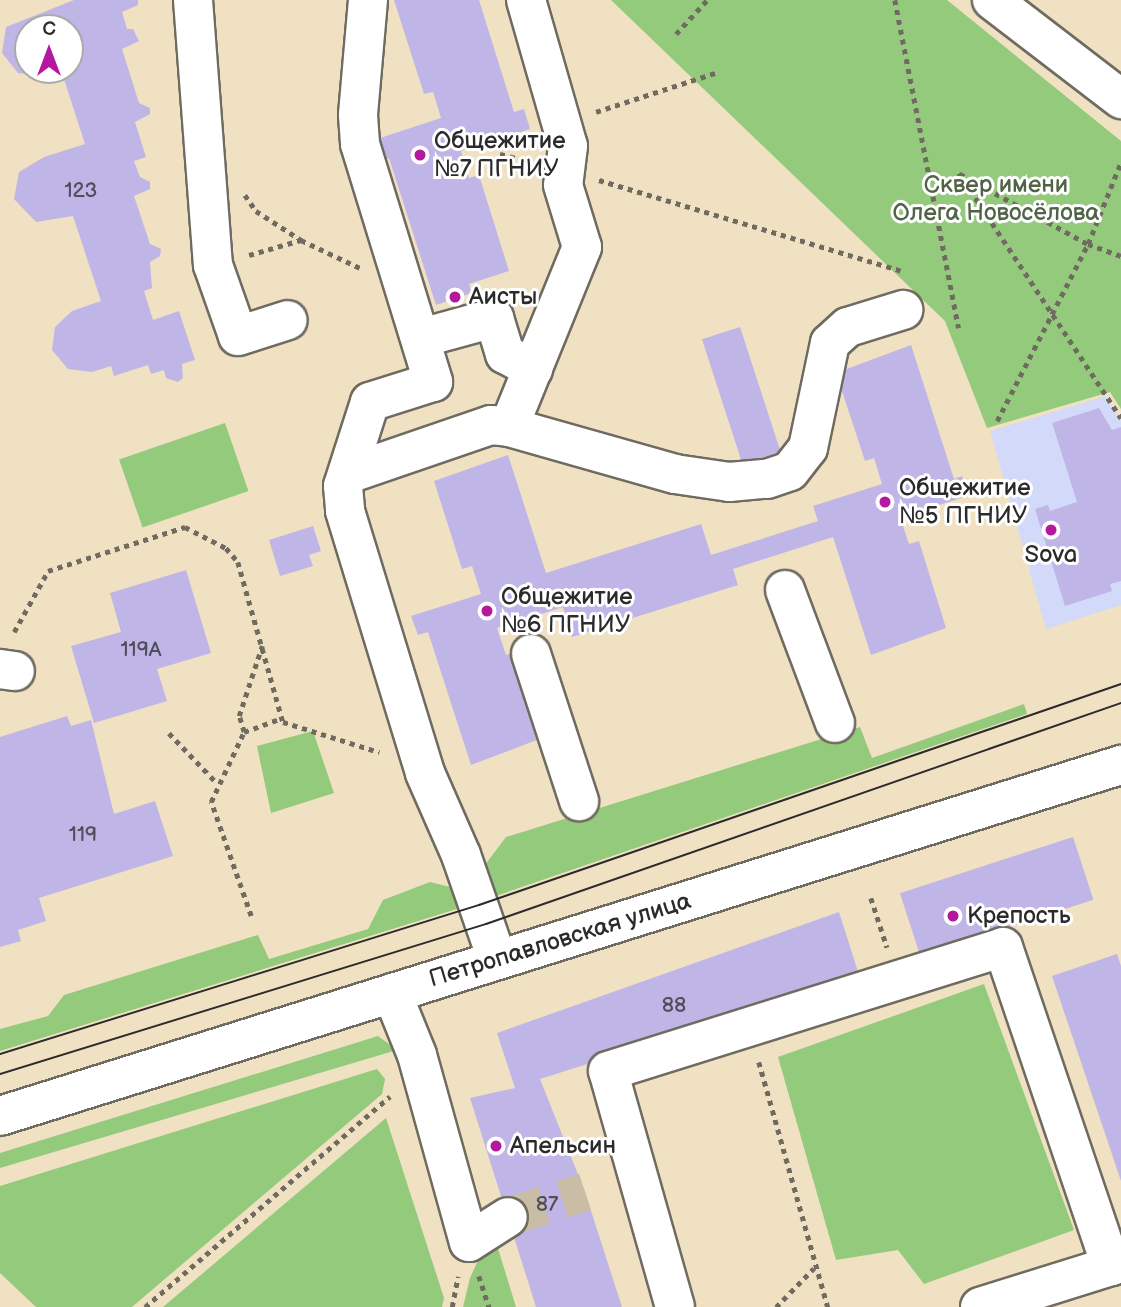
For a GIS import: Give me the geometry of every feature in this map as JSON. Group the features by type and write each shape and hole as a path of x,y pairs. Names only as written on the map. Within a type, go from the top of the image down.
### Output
{"street":[{"path":"193,0 213,265 238,336 288,320"},
{"path":"368,0 358,115 360,144 408,289 433,382 370,402 343,486 345,511 425,773 461,855 497,959"},
{"path":"509,427 582,247 563,185 568,146 526,0"},
{"path":"992,0 1121,99"},
{"path":"348,474 491,425 509,427 676,474 729,482 767,479 790,471 808,448 830,343 848,327 903,310"},
{"path":"421,338 494,318 505,354 533,369"},
{"path":"785,590 835,723"},
{"path":"531,654 579,801"},
{"name":"Петропавловская улица","path":"0,1116 1121,766"},
{"path":"675,1307 608,1071 1003,947 1116,1264 977,1306"},
{"path":"392,993 417,1055 469,1242 508,1217"}],"path":[{"path":"676,34 707,0"},
{"path":"895,0 959,328"},
{"path":"561,123 718,72"},
{"path":"500,154 565,170 905,272"},
{"path":"996,421 1051,310 1088,244 1121,162"},
{"path":"1121,256 1088,244 959,173 1121,418"},
{"path":"241,189 256,211 302,240 408,289"},
{"path":"14,632 48,571 185,527 226,548 238,562 283,722 384,753 425,773"},
{"path":"244,732 239,716 262,646"},
{"path":"251,916 211,802 217,783 244,732 282,718"},
{"path":"169,733 217,783"},
{"path":"871,898 898,982"},
{"path":"750,1027 814,1269 828,1307"},
{"path":"145,1307 404,1084 417,1055"},
{"path":"776,1307 814,1269"}],"shaded area":[{"path":"1106,396 1121,420 1121,605 1046,629 990,431"}],"green space":[{"name":"Сквер имени Олега Новосёлова","path":"611,0 947,0 1121,141 1121,409 1110,392 987,428 945,321"},
{"path":"225,423 248,491 143,528 119,459"},
{"path":"1024,704 1027,714 490,898 482,869 506,837 860,727 872,758"},
{"path":"313,731 334,793 271,813 257,746"},
{"path":"430,882 450,887 460,908 0,1051 0,1029 48,1016 64,995 258,935 269,959 368,929 383,900"},
{"path":"984,984 1074,1230 924,1284 898,1250 836,1260 778,1057"},
{"path":"378,1036 397,1050 0,1168 0,1153"},
{"path":"377,1069 385,1079 382,1094 132,1307 36,1307 0,1273 0,1186"},
{"path":"386,1118 444,1298 442,1307 163,1307"},
{"path":"492,1229 516,1307 463,1307 470,1278"}],"building":[{"path":"74,0 138,0 138,5 122,12 127,29 133,29 139,41 122,49 139,103 150,108 150,114 135,122 146,157 134,161 140,177 150,182 150,189 134,196 150,244 161,249 160,256 150,262 152,288 144,291 153,320 179,311 195,360 182,364 183,378 178,382 166,378 164,370 151,374 148,365 114,376 111,366 92,372 68,369 52,350 55,327 72,311 101,301 73,216 36,222 14,199 19,172 44,157 85,144 66,84 84,84 84,14 39,14"},
{"name":"Общежитие №7 ПГНИУ","path":"394,0 479,0 514,112 524,109 530,129 461,151 469,178 479,175 509,271 469,284 472,293 436,305 389,158 381,161 374,140 441,118 433,92 424,94"},
{"path":"14,24 14,68 2,53 6,27"},
{"path":"740,327 780,452 742,464 702,339"},
{"name":"Общежитие №6 ПГНИУ","path":"911,345 954,479 962,476 968,496 900,517 909,544 919,541 946,628 871,655 833,537 733,569 738,585 572,637 563,607 497,628 506,655 515,652 542,738 471,765 428,632 418,635 411,616 481,594 472,566 462,569 434,481 508,455 546,573 701,524 711,555 818,521 813,506 882,484 874,458 865,461 836,373"},
{"path":"1099,408 1112,430 1121,427 1121,581 1110,584 1112,591 1065,606 1035,509 1048,505 1050,511 1077,502 1052,423"},
{"path":"313,526 321,551 309,555 313,566 280,576 269,540"},
{"path":"186,570 211,653 157,669 167,701 94,723 71,646 121,632 110,593"},
{"path":"67,716 71,726 91,720 114,814 155,801 173,856 39,898 46,921 18,930 21,941 0,947 0,737"},
{"path":"1073,837 1093,900 920,956 900,893"},
{"path":"839,912 860,978 540,1079 585,1192 622,1307 536,1307 470,1098 515,1088 497,1033"},
{"path":"1117,954 1121,966 1121,1181 1052,976"}],"tunnel":[{"path":"508,1217 585,1192"}],"tram line":[{"path":"0,1054 479,905 1121,684"},
{"path":"0,1074 486,924 1121,703"}],"place":[{"name":"Общежитие №7 ПГНИУ","path":"420,155"},
{"name":"Аисты","path":"455,297"},
{"name":"Общежитие №5 ПГНИУ","path":"885,502"},
{"name":"Sova","path":"1051,530"},
{"name":"Общежитие №6 ПГНИУ","path":"487,611"},
{"name":"Крепость","path":"953,916"},
{"name":"Апельсин","path":"496,1146"}]}
